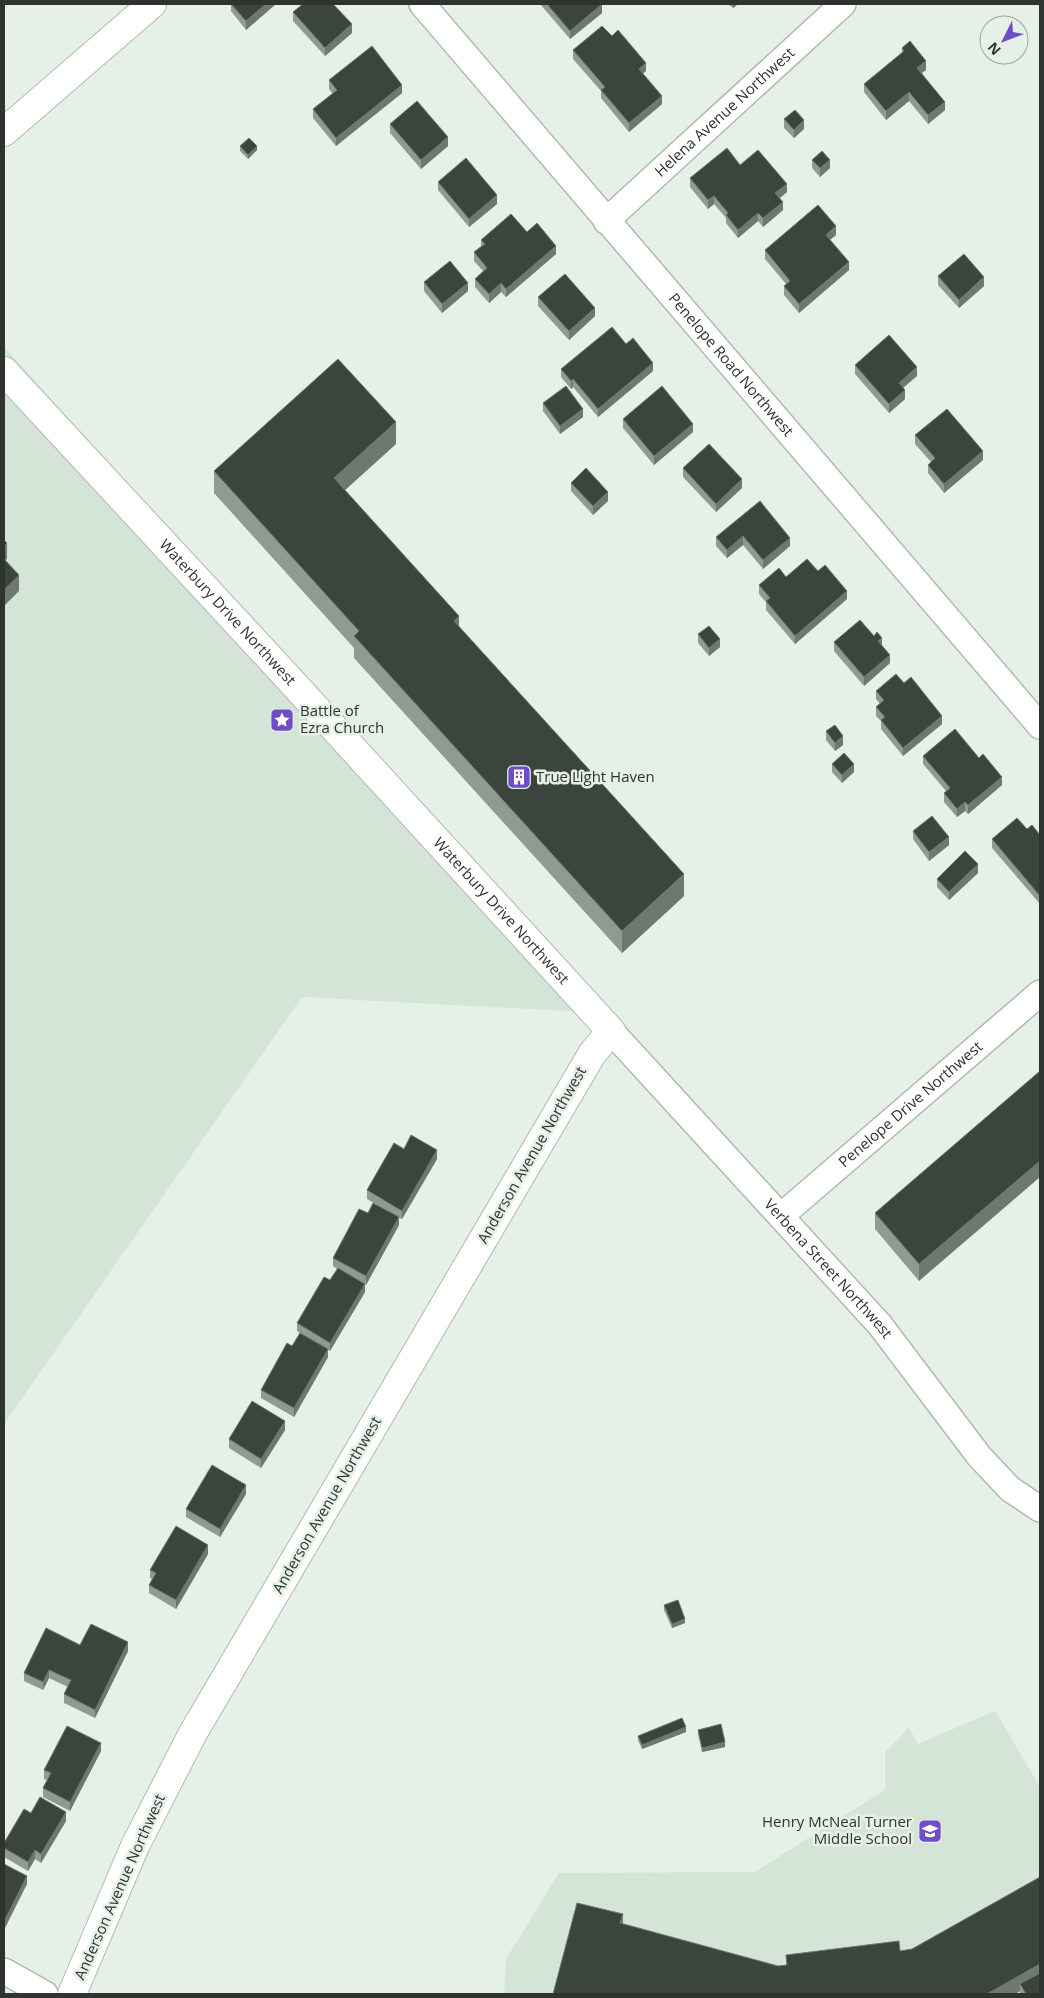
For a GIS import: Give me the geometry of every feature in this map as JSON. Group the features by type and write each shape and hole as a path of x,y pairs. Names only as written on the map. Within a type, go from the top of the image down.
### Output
{"street":[{"path":"4,132 152,4"},
{"name":"Penelope Road Northwest","path":"422,4 1040,726"},
{"name":"Helena Avenue Northwest","path":"606,221 843,4"},
{"name":"Waterbury Drive Northwest","path":"4,371 611,1031"},
{"name":"Penelope Drive Northwest","path":"781,1216 1040,993"},
{"name":"Verbena Street Northwest","path":"611,1031 880,1325 979,1456 1010,1489 1040,1509"},
{"name":"Anderson Avenue Northwest","path":"72,1994 135,1846 193,1733 592,1054 611,1031"},
{"path":"4,1971 45,1994"}],"shaded area":[{"path":"4,347 607,1013 302,997 4,1424"},
{"name":"Henry McNeal Turner Middle School","path":"995,1711 1040,1787 1040,1994 504,1994 506,1959 559,1873 755,1872 885,1790 885,1752 909,1728 918,1744"}],"building":[{"path":"231,4 266,4 246,21"},
{"path":"303,4 333,4 352,24 325,48 293,12"},
{"path":"547,4 602,4 570,31"},
{"path":"602,26 612,36 618,30 646,63 639,69 662,96 629,123 601,90 605,87 573,50"},
{"path":"910,41 926,61 917,68 945,102 928,115 909,92 886,111 864,84 904,51 902,48"},
{"path":"372,46 402,85 336,138 313,109 337,90 329,80"},
{"path":"417,101 448,137 421,160 390,124"},
{"path":"795,110 804,120 794,130 784,119"},
{"path":"249,138 257,146 248,155 240,146"},
{"path":"727,148 740,165 758,150 787,184 775,193 783,202 763,218 758,213 738,230 726,215 728,213 714,196 708,200 690,178"},
{"path":"822,151 830,160 820,168 812,160"},
{"path":"466,158 497,195 469,219 438,182"},
{"path":"818,205 836,226 826,235 849,262 799,304 784,286 790,281 765,250"},
{"path":"511,214 527,232 537,223 556,246 506,289 501,283 489,294 475,279 487,268 474,252 485,244 481,240"},
{"path":"964,254 984,277 959,300 938,276"},
{"path":"450,261 468,283 442,304 424,282"},
{"path":"565,274 595,308 569,331 538,297"},
{"path":"612,327 626,344 633,338 653,363 598,409 573,379 571,381 561,369"},
{"path":"889,335 917,367 899,383 905,390 889,404 855,365"},
{"name":"True Light Haven","path":"338,359 396,422 334,478 459,616 454,621 684,874 622,931 354,636 359,631 214,471"},
{"path":"566,386 583,409 560,426 543,403"},
{"path":"662,386 693,424 654,456 623,419"},
{"path":"947,409 983,451 944,484 928,465 935,458 915,435"},
{"path":"709,444 742,479 716,504 683,468"},
{"path":"586,468 608,492 593,506 571,483"},
{"path":"760,501 790,538 763,560 743,536 727,550 716,537"},
{"path":"4,559 19,575 4,590"},
{"path":"807,559 818,571 825,565 847,591 795,636 766,601 770,598 759,585 779,568 786,577"},
{"path":"860,620 874,636 877,632 882,638 878,641 890,655 864,677 834,642"},
{"path":"709,626 720,639 709,648 698,634"},
{"path":"896,674 904,683 911,677 942,716 903,748 881,720 885,717 876,707 884,700 876,691"},
{"path":"835,725 843,736 835,743 826,731"},
{"path":"955,729 979,758 983,754 1002,777 968,805 965,802 957,809 944,793 950,788 923,756"},
{"path":"844,753 854,764 842,775 832,764"},
{"path":"932,816 949,837 929,852 913,831"},
{"path":"1017,818 1027,829 1032,825 1040,835 1040,896 992,839"},
{"path":"965,851 978,864 949,892 937,879"},
{"path":"1040,1071 1040,1161 919,1264 875,1213"},
{"path":"411,1135 437,1150 402,1211 367,1190 394,1143 404,1149"},
{"path":"373,1203 399,1217 366,1276 333,1258 359,1209 368,1213"},
{"path":"338,1268 365,1284 330,1343 297,1323 324,1277 330,1280"},
{"path":"300,1333 328,1349 294,1408 261,1390 287,1343 292,1346"},
{"path":"252,1401 285,1421 261,1459 229,1439"},
{"path":"212,1465 246,1485 220,1529 186,1509"},
{"path":"176,1526 208,1545 176,1600 149,1585 156,1573 150,1570"},
{"path":"678,1600 685,1619 672,1624 664,1605"},
{"path":"91,1624 128,1642 95,1710 64,1694 71,1680 49,1670 43,1682 24,1673 46,1628 80,1645"},
{"path":"682,1718 686,1727 642,1745 638,1736"},
{"path":"721,1724 725,1742 702,1748 698,1730"},
{"path":"67,1726 101,1743 70,1802 43,1788 51,1773 44,1770"},
{"path":"40,1797 66,1812 41,1854 35,1850 28,1862 4,1848 4,1843 24,1809 31,1813"},
{"path":"4,1864 27,1876 5,1920 4,1919"},
{"path":"1040,1877 1040,1964 987,1994 553,1994 577,1903 623,1914 620,1923 778,1966 787,1965 786,1955 899,1941 900,1951 912,1949"},
{"path":"1040,1973 1040,1994 1026,1994 1020,1984"}],"place":[{"name":"Battle of Ezra Church","path":"282,720"},
{"name":"True Light Haven","path":"519,777"},
{"name":"Henry McNeal Turner Middle School","path":"930,1831"}]}
